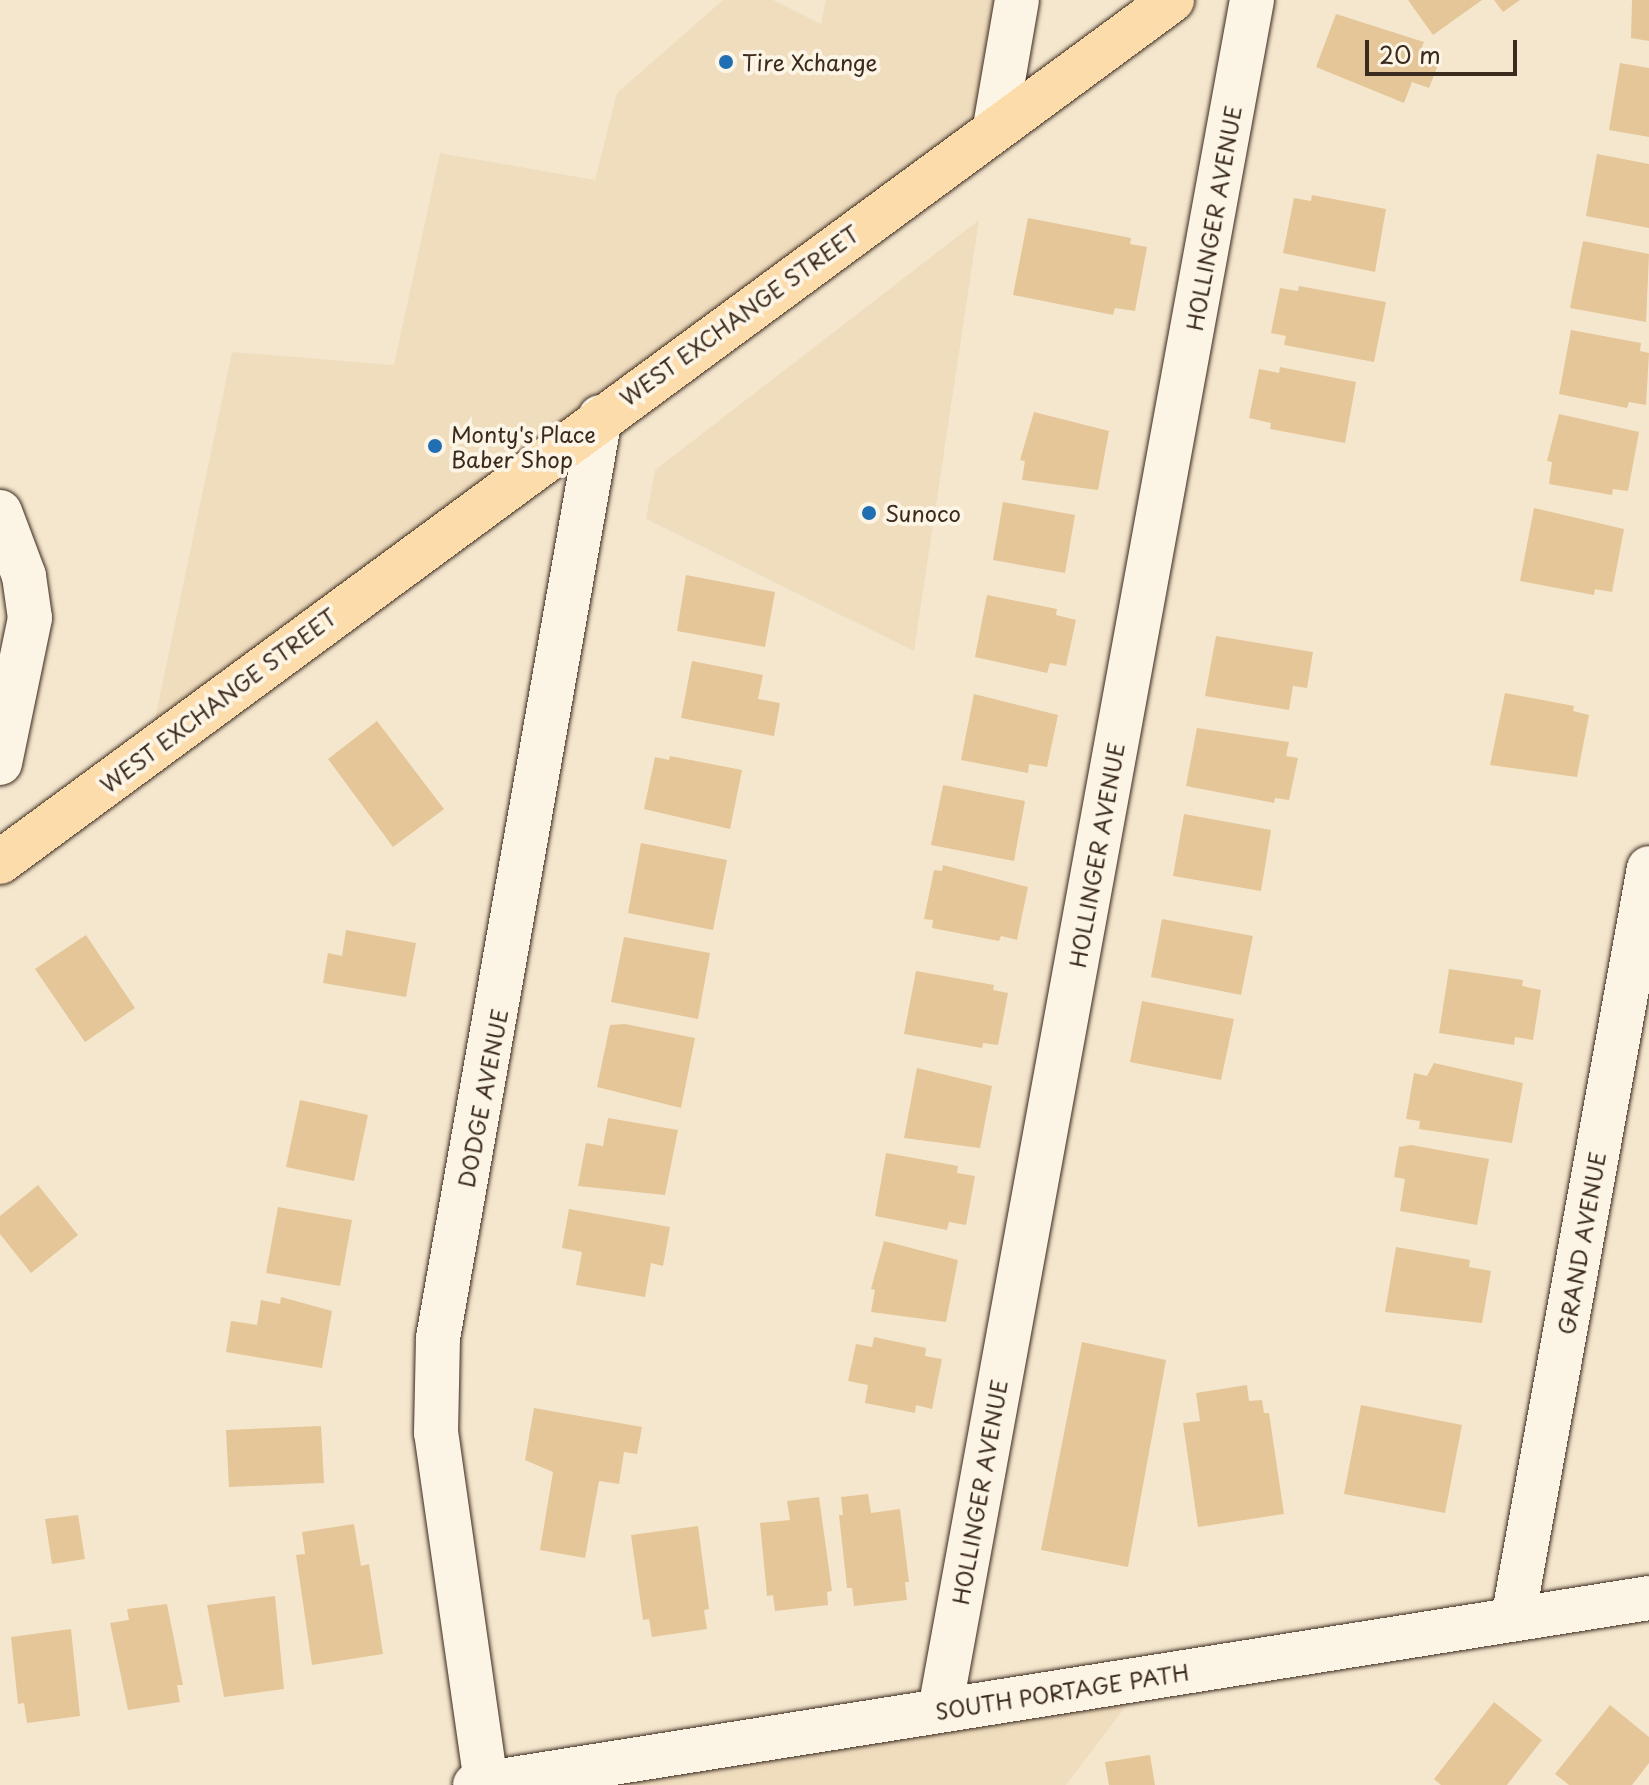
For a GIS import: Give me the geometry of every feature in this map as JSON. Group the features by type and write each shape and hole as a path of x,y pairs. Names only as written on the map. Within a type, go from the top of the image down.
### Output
{"main road":[{"name":"WEST EXCHANGE STREET","path":"0,862 600,417 1172,0"}],"street":[{"path":"995,127 1017,0"},
{"name":"HOLLINGER AVENUE","path":"940,1710 1252,0"},
{"name":"DODGE AVENUE","path":"481,1784 436,1433 438,1338 600,417"},
{"path":"0,512 24,576 30,618 0,763"},
{"name":"GRAND AVENUE","path":"1513,1619 1649,868"},
{"name":"SOUTH PORTAGE PATH","path":"481,1784 598,1777 685,1748 1513,1619 1645,1602"}],"shaded area":[{"path":"723,0 773,0 821,24 826,0 1017,0 995,127 148,752 232,352 394,365 440,153 595,180 617,93"},
{"path":"979,220 914,651 646,519 655,470"},
{"path":"1148,1677 1066,1785 608,1785"}],"building":[{"path":"1408,0 1482,0 1433,35"},
{"path":"1494,0 1520,0 1503,12"},
{"path":"1632,0 1649,0 1649,41 1631,38"},
{"path":"1336,14 1424,42 1421,49 1441,57 1429,88 1412,82 1404,103 1316,67"},
{"path":"1620,63 1649,68 1649,137 1609,130"},
{"path":"1597,154 1649,164 1649,228 1586,216"},
{"path":"1312,195 1386,209 1375,272 1283,253 1294,198 1311,201"},
{"path":"1028,218 1131,238 1130,244 1147,247 1135,311 1115,308 1113,315 1013,295"},
{"path":"1583,241 1649,254 1646,322 1570,308"},
{"path":"1299,286 1386,302 1374,362 1284,345 1286,336 1271,333 1280,288 1298,291"},
{"path":"1571,330 1641,343 1640,351 1649,353 1646,405 1629,402 1627,408 1559,394"},
{"path":"1280,367 1356,382 1345,443 1270,429 1271,423 1249,418 1259,369 1279,373"},
{"path":"1034,412 1109,431 1098,490 1022,480 1025,461 1020,460"},
{"path":"1559,414 1639,432 1628,491 1613,489 1612,495 1549,484 1552,462 1547,461"},
{"path":"1003,502 1075,515 1065,573 993,560"},
{"path":"1534,508 1624,529 1612,592 1595,589 1594,595 1520,581"},
{"path":"686,575 775,592 765,647 677,631"},
{"path":"987,595 1057,609 1056,615 1076,620 1066,666 1050,663 1047,673 975,657"},
{"path":"1216,636 1313,652 1307,688 1293,686 1289,710 1205,696"},
{"path":"692,661 763,675 758,699 780,703 774,736 681,718"},
{"path":"1505,693 1574,706 1573,711 1589,715 1577,777 1490,765"},
{"path":"974,694 1058,715 1047,767 1029,764 1028,773 961,760"},
{"path":"377,721 444,809 393,847 328,759"},
{"path":"1197,728 1289,742 1286,756 1298,758 1289,800 1275,798 1274,803 1186,786"},
{"path":"670,756 742,770 730,829 644,809 655,757 669,760"},
{"path":"943,785 1025,801 1014,861 931,845"},
{"path":"1184,814 1271,830 1261,891 1173,876"},
{"path":"641,843 727,860 713,930 628,913"},
{"path":"943,865 1028,887 1017,940 1001,936 999,941 932,928 933,920 924,919 934,870 942,871"},
{"path":"1162,919 1253,936 1241,995 1151,977"},
{"path":"346,930 416,943 406,997 323,983 328,953 342,956"},
{"path":"86,935 135,1008 85,1042 35,969"},
{"path":"624,937 710,953 698,1019 611,1002"},
{"path":"1449,969 1523,980 1522,986 1541,990 1533,1040 1515,1037 1514,1045 1439,1033"},
{"path":"916,971 994,985 993,990 1008,993 998,1045 983,1043 982,1048 904,1034"},
{"path":"1142,1001 1234,1019 1221,1080 1130,1062"},
{"path":"625,1024 695,1038 681,1108 597,1087 610,1025"},
{"path":"1434,1063 1523,1083 1512,1143 1419,1129 1420,1121 1406,1119 1414,1073 1427,1076"},
{"path":"917,1068 992,1086 980,1148 904,1138"},
{"path":"300,1100 368,1115 354,1181 286,1167"},
{"path":"608,1118 678,1130 665,1195 578,1186 586,1143 603,1146"},
{"path":"1411,1145 1489,1159 1477,1225 1400,1211 1405,1179 1394,1177 1399,1147"},
{"path":"886,1153 958,1166 957,1173 975,1176 966,1225 949,1222 947,1230 875,1216"},
{"path":"38,1185 78,1235 31,1273 0,1234 0,1216"},
{"path":"278,1207 352,1220 340,1286 266,1273"},
{"path":"569,1209 670,1227 663,1266 651,1263 645,1297 576,1285 582,1252 562,1248"},
{"path":"884,1241 958,1260 946,1322 871,1312 875,1290 871,1289"},
{"path":"1396,1247 1470,1260 1469,1267 1491,1271 1482,1323 1385,1312"},
{"path":"281,1297 332,1311 322,1368 226,1352 231,1321 257,1325 261,1300 280,1304"},
{"path":"874,1337 926,1348 925,1356 942,1359 932,1409 916,1405 915,1413 865,1403 868,1385 848,1381 856,1344 872,1347"},
{"path":"1082,1342 1166,1360 1128,1567 1041,1550"},
{"path":"1247,1385 1249,1401 1262,1400 1264,1413 1269,1413 1284,1514 1198,1527 1183,1423 1200,1421 1196,1393"},
{"path":"1361,1405 1462,1425 1445,1513 1344,1494"},
{"path":"534,1408 642,1427 637,1454 624,1452 619,1484 599,1481 585,1558 540,1550 553,1472 525,1460"},
{"path":"321,1426 324,1483 229,1487 226,1430"},
{"path":"868,1494 871,1513 900,1509 909,1582 905,1582 907,1600 854,1606 852,1588 847,1588 839,1515 843,1515 841,1497"},
{"path":"819,1497 832,1591 827,1592 828,1605 775,1611 773,1595 767,1596 760,1523 790,1520 787,1501"},
{"path":"78,1515 85,1559 52,1564 45,1519"},
{"path":"354,1524 361,1566 369,1564 383,1654 312,1665 296,1555 305,1554 302,1532"},
{"path":"698,1526 709,1609 704,1610 707,1629 652,1637 649,1619 643,1620 631,1535"},
{"path":"275,1596 284,1689 224,1697 207,1605"},
{"path":"167,1604 183,1685 177,1685 180,1702 128,1710 110,1623 129,1620 127,1609"},
{"path":"71,1629 80,1716 27,1723 24,1703 18,1704 11,1637"},
{"path":"1494,1702 1542,1740 1507,1785 1441,1785 1434,1779"},
{"path":"1610,1705 1649,1737 1649,1763 1632,1785 1569,1785 1555,1774"},
{"path":"1150,1755 1155,1785 1109,1785 1105,1762"}],"place":[{"name":"Tire Xchange","path":"726,62"},
{"name":"Monty's Place Baber Shop","path":"435,446"},
{"name":"Sunoco","path":"869,513"}]}
